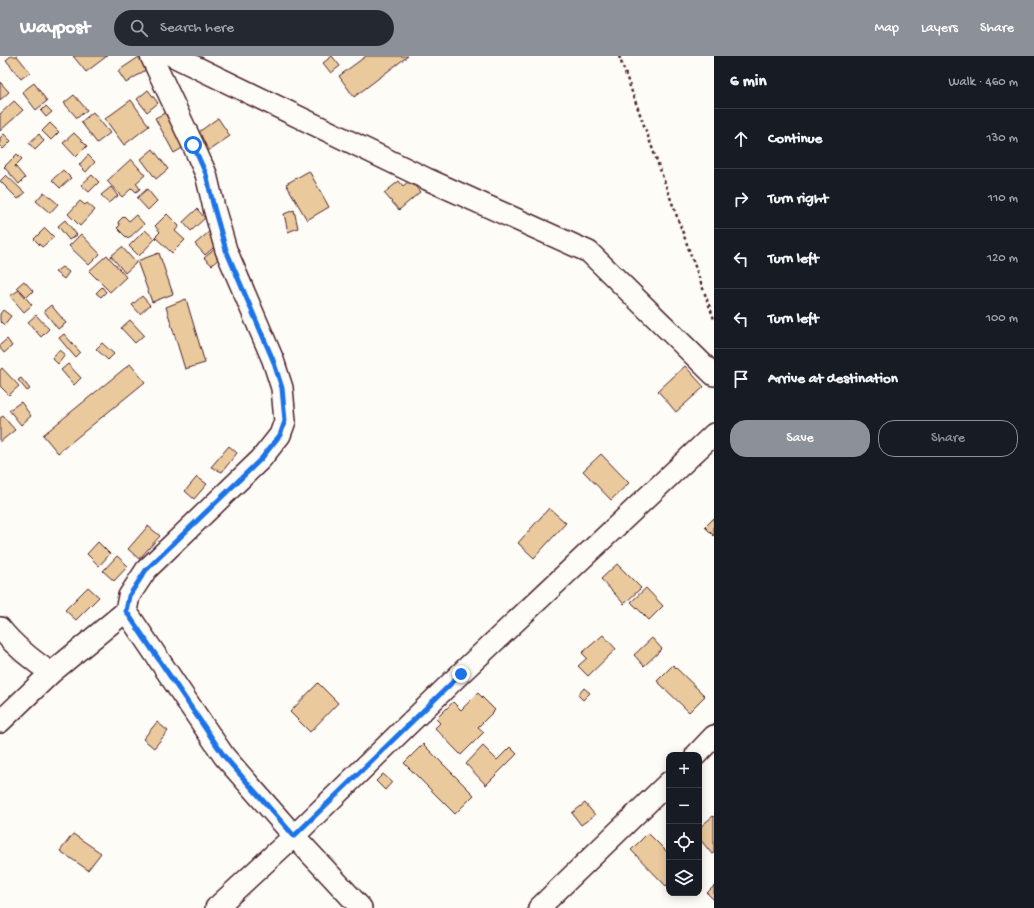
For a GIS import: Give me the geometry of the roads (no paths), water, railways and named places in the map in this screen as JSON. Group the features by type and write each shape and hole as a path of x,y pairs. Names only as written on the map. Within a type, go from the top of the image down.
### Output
{"street":[{"path":"0,722 51,673 126,611 129,596 146,570 261,459 280,435 285,421 282,388 273,360 226,250 206,174 151,56"},
{"path":"173,56 427,179 589,252 714,375"},
{"path":"216,908 294,836 461,674 714,434"},
{"path":"126,611 224,756 294,836 362,908"},
{"path":"0,628 9,640 51,673"},
{"path":"699,752 714,736"},
{"path":"539,908 666,785"}]}
